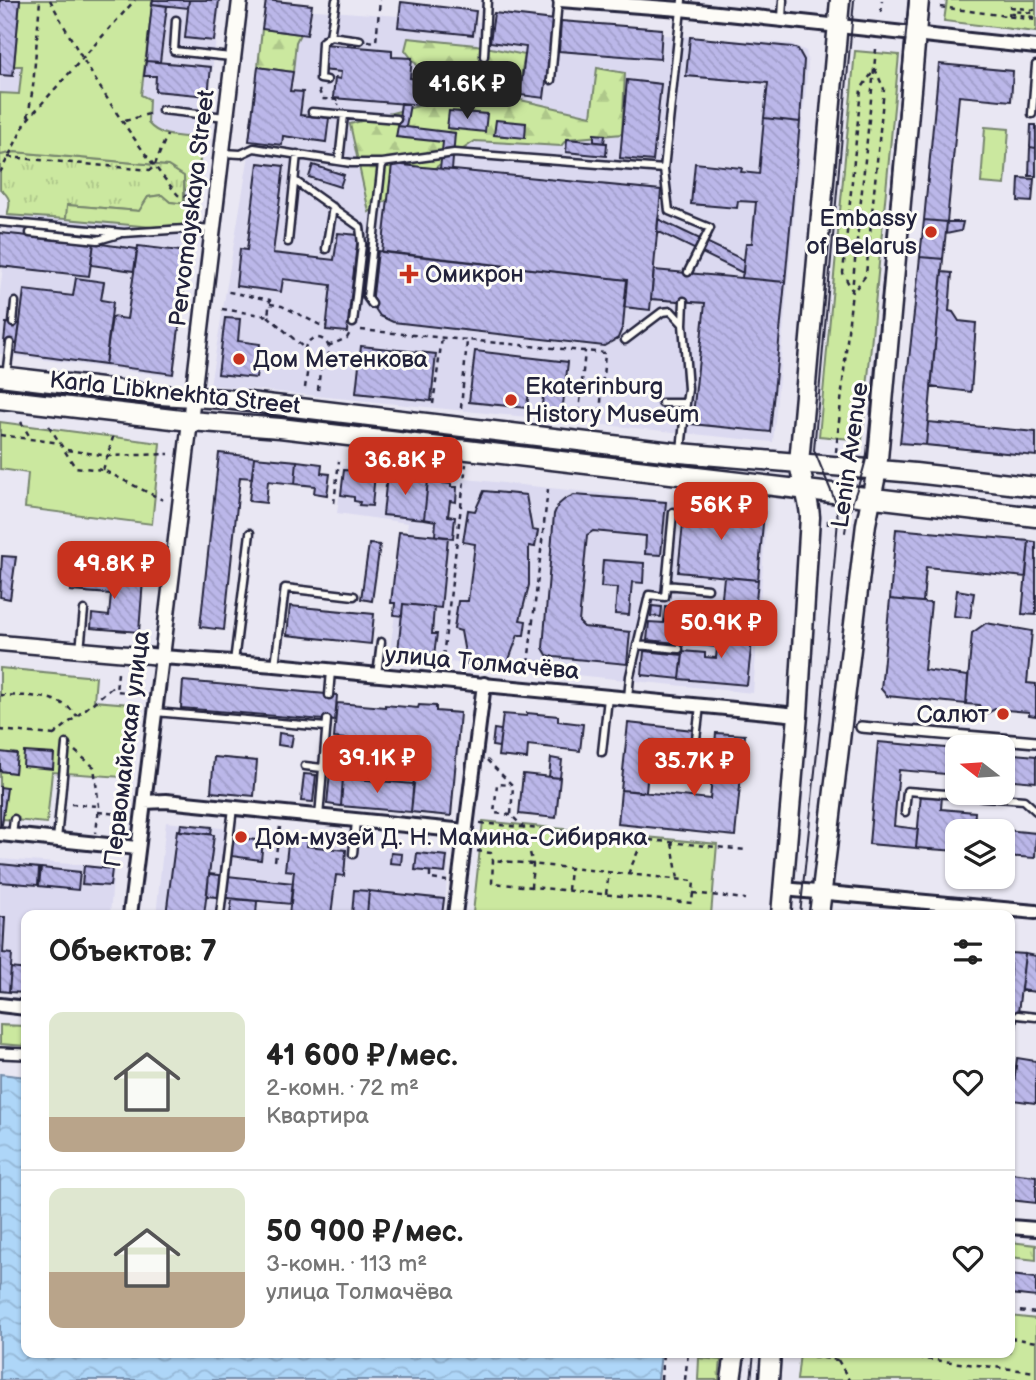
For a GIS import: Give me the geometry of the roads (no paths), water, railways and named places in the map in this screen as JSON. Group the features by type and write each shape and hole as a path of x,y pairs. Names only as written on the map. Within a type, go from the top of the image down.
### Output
{"main road":[{"name":"Lenin Avenue","path":"781,910 798,715 810,517 809,499 800,463 840,0"},
{"name":"Lenin Avenue","path":"820,910 869,497 877,470 919,0"},
{"name":"Karla Libknekhta Street","path":"3,377 192,396 680,453 877,470"},
{"name":"Karla Libknekhta Street","path":"0,399 190,421 280,428 1036,517"},
{"path":"877,470 1036,487"},
{"path":"732,1380 734,1358"},
{"path":"769,1380 771,1358"}],"street":[{"name":"Pervomayskaya Street","path":"190,421 240,0"},
{"path":"559,0 681,4 782,21 1036,47"},
{"name":"Первомайская улица","path":"131,910 190,421"},
{"path":"0,643 162,657"},
{"name":"улица Толмачёва","path":"162,657 331,670 798,715"},
{"path":"456,910 484,684"},
{"path":"861,727 1036,741"},
{"path":"144,802 166,801 465,831"},
{"path":"6,835 137,848"},
{"path":"783,889 959,910"},
{"path":"1015,911 1036,912"},
{"path":"0,1005 21,1007"},
{"path":"0,1052 21,1054"},
{"path":"1015,1227 1036,1229"}],"lane":[{"path":"327,80 320,79 322,42 330,36 336,0"},
{"path":"484,56 487,0"},
{"path":"551,80 559,0"},
{"path":"782,21 783,0"},
{"path":"681,4 664,169 669,211 710,228 688,272"},
{"path":"176,20 174,51 233,58"},
{"path":"330,36 360,40"},
{"path":"1032,114 1036,65"},
{"path":"162,110 226,117"},
{"path":"312,112 397,119"},
{"path":"339,161 344,115"},
{"path":"222,153 241,154 254,148 339,161 382,163 454,153 664,169"},
{"path":"288,242 298,154"},
{"path":"372,303 367,297 382,163"},
{"path":"295,181 360,227 362,244 352,326"},
{"path":"326,249 333,207"},
{"path":"0,222 124,233 212,229"},
{"path":"30,233 98,240 124,233"},
{"path":"680,453 688,389 682,324 684,301"},
{"path":"13,323 15,302"},
{"path":"625,340 662,312 671,311 682,324"},
{"path":"3,377 10,343"},
{"path":"662,403 686,403"},
{"path":"628,698 649,595 665,597 673,512"},
{"path":"233,663 250,533"},
{"path":"666,585 708,589"},
{"path":"275,665 285,588 354,596"},
{"path":"80,650 84,610"},
{"path":"377,675 381,642"},
{"path":"637,645 679,649"},
{"path":"329,695 331,670"},
{"path":"602,751 608,696"},
{"path":"660,768 685,770 693,764 700,704"},
{"path":"155,712 327,724 318,817"},
{"path":"57,840 66,744"},
{"path":"325,748 358,750"},
{"path":"305,766 322,768"},
{"path":"905,812 907,791 1024,800 1036,811"},
{"path":"221,910 233,808"},
{"path":"6,835 14,819"},
{"path":"353,854 356,820"},
{"path":"1018,1015 1036,1017"}],"water":[{"path":"0,1074 21,1076 21,1358 660,1358 658,1380 0,1380"}],"tram line":[{"path":"801,910 838,520 836,503 814,450 854,0"},
{"path":"845,532 867,454 909,0"},
{"path":"751,1380 753,1358"}],"place":[{"name":"Embassy of Belarus","path":"931,232"},
{"name":"Омикрон","path":"409,274"},
{"name":"Дом Метенкова","path":"239,359"},
{"name":"Ekaterinburg History Museum","path":"511,400"},
{"name":"Салют","path":"1003,714"},
{"name":"Дом-музей Д. Н. Мамина-Сибиряка","path":"241,837"}]}
